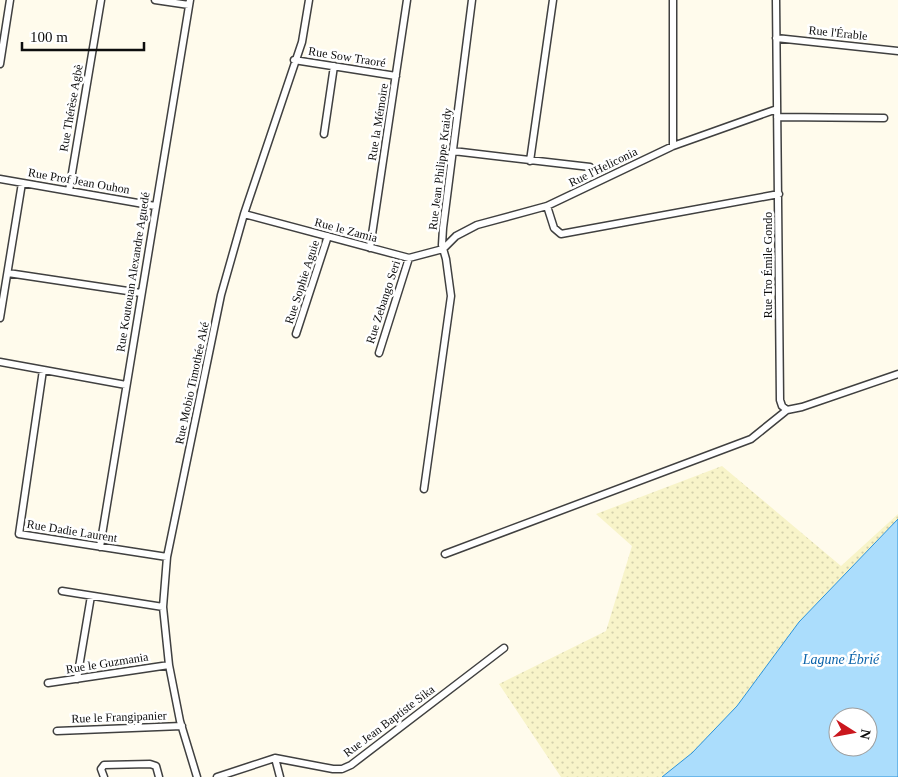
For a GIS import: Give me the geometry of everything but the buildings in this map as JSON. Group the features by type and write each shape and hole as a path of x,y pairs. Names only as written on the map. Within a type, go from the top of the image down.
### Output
{"street":[{"path":"0,64 10,0"},
{"name":"Rue Thérèse Agbè","path":"69,191 101,0"},
{"path":"154,0 190,3"},
{"name":"Rue Mobio Timothée Aké","path":"197,777 182,726 169,665 163,607 167,557 221,295 244,214 294,60 302,42 309,0"},
{"name":"Rue la Mémoire","path":"370,248 407,0"},
{"name":"Rue Jean Philippe Kraidy","path":"424,490 451,296 443,249 443,228 472,0"},
{"path":"530,161 553,0"},
{"path":"673,0 673,146"},
{"name":"Rue Tro Émile Gondo","path":"776,0 780,400 782,406 787,410"},
{"name":"Rue Koutouan Alexandre Aguedé","path":"100,547 190,3"},
{"name":"Rue l'Érable","path":"776,38 898,51"},
{"name":"Rue Sow Traoré","path":"294,60 396,76"},
{"path":"324,134 334,66"},
{"path":"777,113 884,118"},
{"name":"Rue l'Heliconia","path":"443,249 456,236 478,225 547,206 673,146 777,113"},
{"name":"Rue l'Heliconia","path":"453,151 590,167"},
{"name":"Rue Prof Jean Ouhon","path":"0,179 155,206"},
{"path":"0,318 22,183"},
{"path":"547,206 554,228 561,234 779,194"},
{"name":"Rue le Zamia","path":"244,214 409,258 443,249"},
{"name":"Rue Sophie Aguie","path":"296,334 328,236"},
{"name":"Rue Zebango Seri","path":"379,353 409,258"},
{"path":"8,273 141,293"},
{"path":"0,362 126,384"},
{"name":"Rue Dadie Laurent","path":"44,370 19,534 167,557"},
{"path":"444,554 751,440 787,410 802,407 898,374"},
{"path":"62,591 163,607"},
{"path":"77,679 90,596"},
{"name":"Rue Jean Baptiste Sika","path":"218,777 275,758 333,769 342,769 351,765 504,648"},
{"name":"Rue le Guzmania","path":"48,683 169,665"},
{"name":"Rue le Frangipanier","path":"57,731 182,726"},
{"path":"275,758 280,777"},
{"path":"104,777 101,769 104,765 150,764 156,766 159,777"}],"shaded area":[{"path":"722,466 841,566 898,514 898,519 799,622 737,706 692,753 662,777 561,777 499,684 606,631 632,546 596,514"}],"water":[{"name":"Lagune Ébrié","path":"898,519 898,777 662,777 692,753 737,706 799,622"}]}
